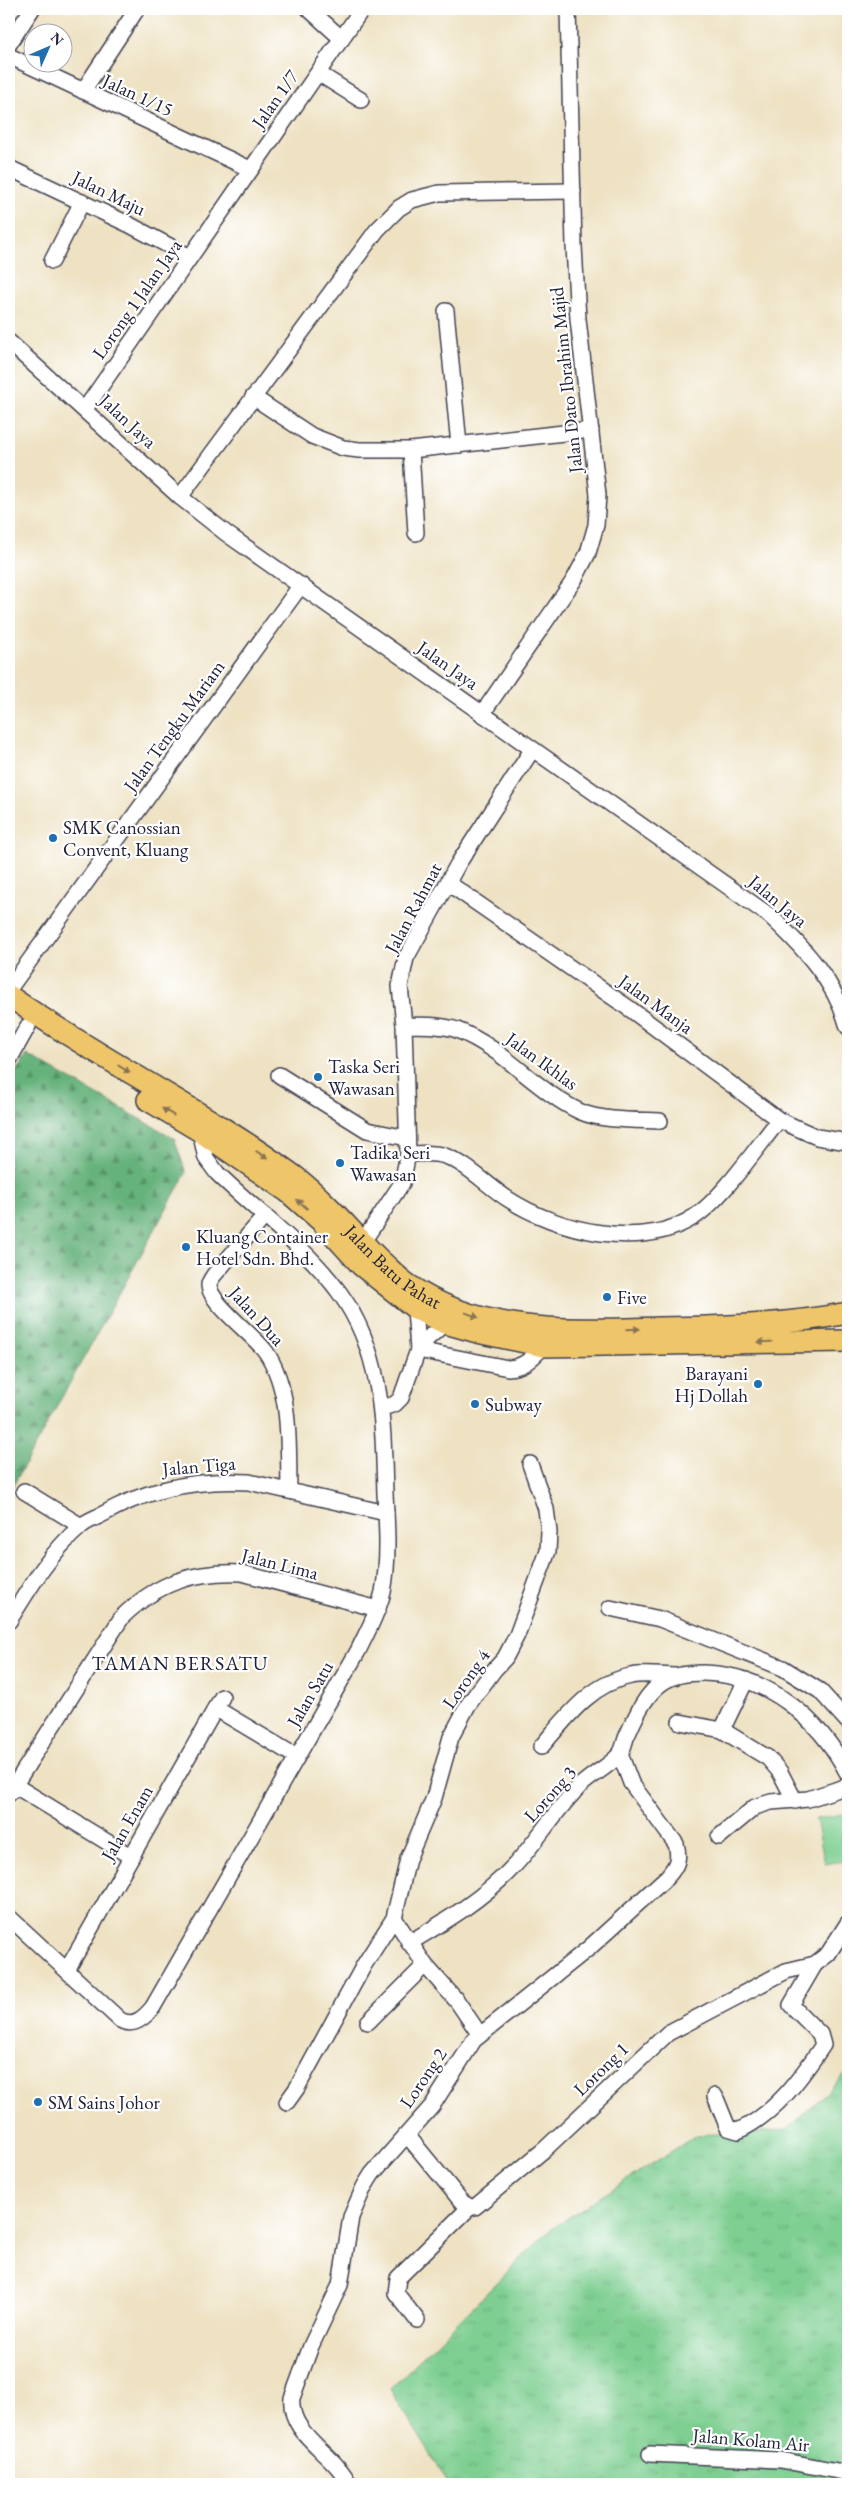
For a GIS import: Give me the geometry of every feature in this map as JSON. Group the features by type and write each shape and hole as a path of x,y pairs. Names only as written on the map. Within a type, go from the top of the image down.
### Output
{"highway":[{"name":"Jalan Batu Pahat","path":"9,996 50,1024 190,1108 295,1177 406,1284 438,1302 482,1319 522,1326 567,1330 700,1328 811,1320 848,1313"},
{"name":"Jalan Batu Pahat","path":"9,1013 200,1131 287,1191 321,1221 361,1265 415,1308 445,1323 477,1332 544,1346 848,1341"},
{"path":"811,1320 837,1312 848,1303"},
{"path":"799,1341 848,1351"}],"street":[{"path":"9,44 32,9"},
{"path":"83,91 138,9"},
{"path":"309,9 342,39"},
{"name":"Jalan 1/7","path":"222,213 250,169 362,9"},
{"name":"Jalan Dato Ibrahim Majid","path":"482,714 574,580 588,553 596,526 598,503 578,319 568,9"},
{"name":"Jalan 1/15","path":"9,56 250,169"},
{"path":"318,73 361,100"},
{"name":"Jalan Maju","path":"9,168 82,202 190,257"},
{"path":"180,497 377,230 399,208 412,200 439,193 573,191"},
{"path":"52,262 82,202"},
{"name":"Lorong 1 Jalan Jaya","path":"85,409 222,213"},
{"path":"446,311 459,445"},
{"name":"Jalan Jaya","path":"9,342 180,497 227,534 532,750 650,829 770,916 817,964 838,1000 848,1027"},
{"path":"253,397 312,436 343,448 377,452 591,430"},
{"path":"411,450 416,533"},
{"name":"Jalan Tengku Mariam","path":"9,989 301,585"},
{"name":"Jalan Rahmat","path":"362,1243 402,1183 408,1154 404,1026 400,986 406,958 448,883 532,750"},
{"name":"Jalan Manja","path":"448,883 630,1009 779,1120 817,1137 848,1142"},
{"path":"11,1050 28,1026"},
{"name":"Jalan Ikhlas","path":"404,1026 446,1028 471,1037 504,1057 566,1104 582,1113 620,1119 660,1121"},
{"path":"279,1075 367,1130 407,1138"},
{"path":"408,1154 446,1156 529,1212 550,1220 596,1232 639,1234 670,1228 695,1216 716,1198 779,1120"},
{"name":"Jalan Satu","path":"9,1916 123,2022 138,2021 146,2015 358,1651 378,1609 383,1591 386,1562 386,1513 382,1408 364,1334 338,1291 316,1266 228,1184 212,1166 204,1152 200,1131"},
{"name":"Jalan Dua","path":"264,1216 214,1275 209,1285 212,1296 253,1336 274,1365 284,1403 289,1490"},
{"path":"382,1408 395,1404 401,1398 419,1348 415,1308"},
{"path":"419,1348 445,1323"},
{"path":"419,1348 508,1368 519,1367 544,1346"},
{"name":"Lorong 4","path":"287,2102 297,2088 364,1965 394,1918 408,1860 434,1798 452,1737 468,1706 512,1648 548,1551 549,1532 546,1509 530,1464"},
{"name":"Jalan Tiga","path":"9,1621 55,1552 81,1526 123,1502 154,1490 184,1484 229,1480 289,1490 386,1513"},
{"path":"24,1491 81,1526"},
{"name":"Jalan Lima","path":"11,1789 122,1616 142,1599 158,1589 187,1577 223,1572 242,1573 378,1609"},
{"path":"610,1608 660,1619 783,1668 820,1691 848,1722"},
{"name":"Lorong 3","path":"409,1943 494,1886 520,1860 576,1789 620,1754 643,1703 664,1682 676,1676 690,1673 720,1674 746,1680 790,1703 834,1748 848,1774"},
{"path":"541,1747 586,1696 612,1682 632,1676 676,1676"},
{"path":"722,1730 746,1680"},
{"name":"Jalan Enam","path":"67,1970 219,1702 297,1757"},
{"path":"680,1722 722,1730 768,1758 786,1781 795,1801"},
{"name":"Lorong 2","path":"349,2484 337,2465 310,2439 296,2421 291,2407 292,2398 311,2346 340,2285 351,2217 360,2194 383,2159 432,2106 468,2047 480,2035 490,2030 589,1948 667,1877 677,1863 679,1854 676,1844 631,1783 620,1754"},
{"path":"719,1837 750,1809 771,1802 795,1801 848,1786"},
{"path":"11,1789 130,1856"},
{"path":"394,1918 425,1965 457,2001 480,2035"},
{"path":"715,2096 728,2128 738,2131 758,2122 799,2081 823,2045 820,2034 791,2005 815,1964 828,1954 848,1923"},
{"name":"Lorong 1","path":"417,2320 396,2293 398,2278 470,2207 475,2207 487,2199 545,2149 668,2033 786,1971 815,1964"},
{"path":"368,2022 425,1965"},
{"path":"407,2135 462,2202 470,2207"},
{"name":"Jalan Kolam Air","path":"650,2454 780,2460 848,2473"}],"green space":[{"path":"27,1055 174,1138 186,1173 9,1493 9,1082"},
{"path":"848,1813 848,1860 825,1864 816,1819"},
{"path":"848,2072 848,2484 449,2484 390,2389 552,2228 697,2135 787,2130"}],"place":[{"name":"SMK Canossian Convent, Kluang","path":"53,838"},
{"name":"Taska Seri Wawasan","path":"318,1077"},
{"name":"Tadika Seri Wawasan","path":"340,1163"},
{"name":"Kluang Container Hotel Sdn. Bhd.","path":"186,1247"},
{"name":"Five","path":"607,1297"},
{"name":"Barayani Hj Dollah","path":"758,1384"},
{"name":"Subway","path":"475,1404"},
{"name":"SM Sains Johor","path":"38,2102"}],"district":[{"name":"TAMAN BERSATU","path":"180,1663"}]}
